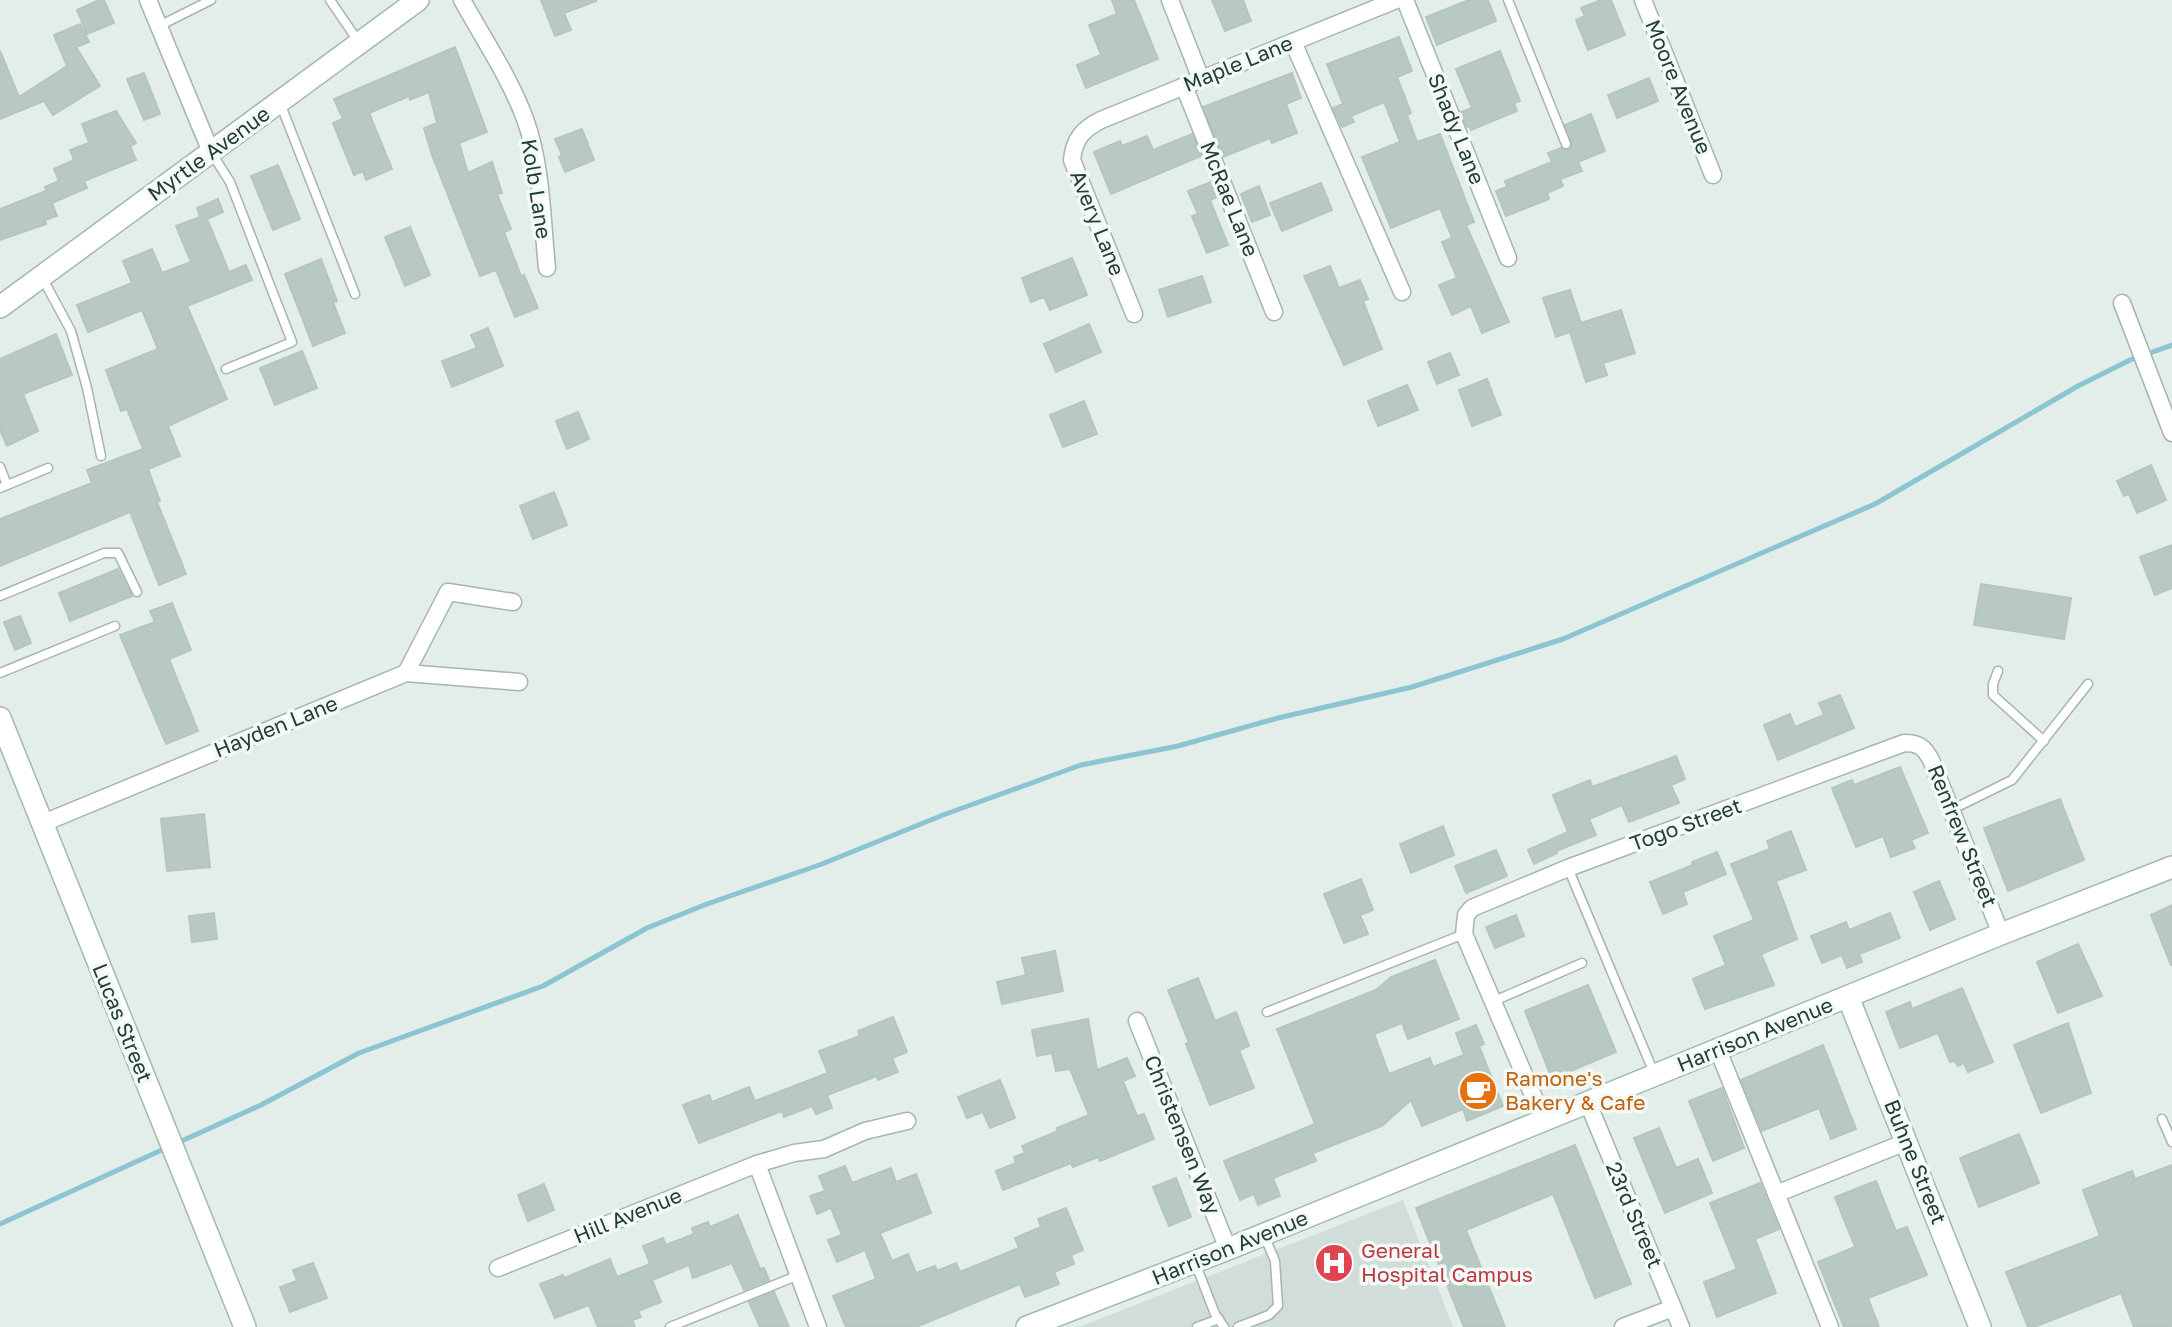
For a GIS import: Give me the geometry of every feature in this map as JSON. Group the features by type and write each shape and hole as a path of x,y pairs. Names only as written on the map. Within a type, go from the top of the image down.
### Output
{"main road":[{"name":"Myrtle Avenue","path":"0,307 418,0"},
{"name":"Lucas Street","path":"0,718 245,1327"},
{"name":"Harrison Avenue","path":"1027,1327 1228,1249 2172,867"},
{"name":"Buhne Street","path":"1848,997 1980,1327"}],"street":[{"path":"148,0 211,152"},
{"name":"Kolb Lane","path":"462,0 497,61 525,119 534,156 547,268"},
{"path":"1170,0 1201,79"},
{"name":"Maple Lane","path":"1083,132 1101,120 1396,0"},
{"name":"Shady Lane","path":"1405,0 1508,258"},
{"name":"Moore Avenue","path":"1643,0 1713,174"},
{"path":"1293,42 1402,292"},
{"name":"McRae Lane","path":"1184,86 1273,312"},
{"name":"Avery Lane","path":"1083,132 1075,144 1072,160 1134,314"},
{"path":"2122,303 2172,433"},
{"path":"406,673 448,592 513,602"},
{"name":"Hayden Lane","path":"41,824 406,673 519,682"},
{"name":"Togo Street","path":"1464,927 1472,908 1568,868 1904,743 1915,743"},
{"name":"Renfrew Street","path":"1915,743 1927,751 1953,809 2001,934"},
{"path":"1464,927 1544,1121"},
{"name":"Christensen Way","path":"1137,1021 1228,1249"},
{"path":"1718,1050 1830,1327"},
{"name":"23rd Street","path":"1588,1103 1681,1327"},
{"name":"Hill Avenue","path":"498,1268 757,1164 794,1153 824,1149 864,1131 907,1121"},
{"path":"1776,1194 1906,1142"},
{"path":"757,1164 818,1327"},
{"path":"1623,1327 1673,1308"}],"lane":[{"path":"159,26 211,0"},
{"path":"330,0 360,43"},
{"path":"1508,0 1566,144"},
{"path":"280,103 355,294"},
{"path":"211,152 230,182 292,342 226,369"},
{"path":"41,276 71,331 87,388 101,456"},
{"path":"0,467 4,486 48,468"},
{"path":"0,596 104,553 118,553 137,592"},
{"path":"0,673 116,625"},
{"path":"1998,671 1993,684 1993,695 2044,741"},
{"path":"1953,809 2012,780 2088,684"},
{"path":"1568,868 1656,1076"},
{"path":"1267,1012 1464,927"},
{"path":"1494,1002 1582,963"},
{"path":"2162,1119 2172,1142"},
{"path":"1238,1327 1269,1315 1278,1306 1275,1261 1264,1234"},
{"path":"1195,1262 1222,1323 1197,1327"},
{"path":"670,1327 799,1275"}],"shaded area":[{"name":"General Hospital Campus","path":"1403,1200 1453,1327 1079,1327"}],"building":[{"path":"104,0 114,23 87,34 77,10"},
{"path":"541,0 596,1 564,13 571,30 555,36"},
{"path":"1112,0 1134,0 1158,59 1086,88 1077,65 1101,55 1089,25 1117,14"},
{"path":"1212,0 1243,0 1251,21 1225,31"},
{"path":"1469,0 1488,0 1496,21 1437,45 1426,17"},
{"path":"1601,0 1611,0 1625,35 1588,50 1576,20 1585,16 1581,8"},
{"path":"80,24 89,42 76,47 100,86 53,115 44,101 0,119 0,51 19,97 67,66 54,35"},
{"path":"1399,37 1412,71 1397,77 1411,113 1407,115 1417,142 1440,134 1474,222 1466,225 1509,322 1482,333 1471,306 1452,315 1439,285 1457,278 1442,242 1452,238 1440,208 1391,228 1362,157 1400,142 1384,102 1351,116 1354,122 1342,127 1333,108 1343,104 1327,64"},
{"path":"455,47 487,132 459,143 468,173 492,162 502,193 497,194 511,229 504,232 521,276 524,275 538,308 515,317 496,270 480,276 432,155 424,128 437,123 429,92 410,100 409,96 369,113 392,169 366,180 363,171 354,175 333,123 343,119 334,99"},
{"path":"1500,51 1520,101 1514,103 1517,111 1471,130 1461,112 1472,108 1456,69"},
{"path":"144,73 160,114 144,120 127,79"},
{"path":"1292,73 1301,98 1286,104 1297,133 1272,143 1270,138 1223,157 1203,107"},
{"path":"1649,78 1658,101 1617,118 1608,95"},
{"path":"116,111 136,143 130,146 136,160 84,181 87,188 52,203 57,216 45,220 46,224 0,240 0,209 46,191 45,187 59,181 54,169 74,160 70,150 89,143 82,124"},
{"path":"1591,114 1605,151 1578,162 1582,171 1560,179 1563,186 1547,193 1549,199 1506,216 1496,191 1507,187 1505,181 1552,162 1548,153 1561,148 1571,149 1572,142 1565,125"},
{"path":"582,129 594,160 565,172 555,139"},
{"path":"1192,134 1201,156 1111,194 1094,152 1120,141 1122,146 1147,136 1153,150"},
{"path":"278,165 300,219 273,230 251,176"},
{"path":"1211,182 1217,197 1210,200 1228,245 1207,253 1192,216 1198,214 1188,191"},
{"path":"1321,183 1332,210 1282,231 1270,203"},
{"path":"1259,186 1270,215 1252,222 1241,194"},
{"path":"218,199 223,212 207,219 229,272 246,265 252,280 187,306 227,399 168,426 180,456 148,469 160,501 157,502 186,574 159,585 130,512 0,566 0,519 92,483 87,470 143,449 127,409 121,411 106,370 158,349 142,310 88,332 77,305 132,283 123,261 152,249 162,273 191,262 176,226 200,217 197,208"},
{"path":"410,227 430,275 405,286 385,237"},
{"path":"1072,258 1087,295 1050,310 1044,297 1031,302 1022,278"},
{"path":"321,259 337,301 333,302 345,333 313,346 285,274"},
{"path":"1330,266 1339,288 1360,280 1368,299 1363,301 1382,349 1344,365 1304,276"},
{"path":"1202,276 1211,302 1168,317 1159,290"},
{"path":"1570,290 1581,323 1621,310 1635,353 1603,363 1607,375 1586,382 1570,332 1556,337 1543,298"},
{"path":"1089,324 1101,352 1056,372 1044,344"},
{"path":"488,328 503,366 452,387 442,361 477,348 471,335"},
{"path":"56,334 72,375 23,394 38,431 7,446 0,430 0,359"},
{"path":"302,351 317,388 275,405 260,368"},
{"path":"1450,353 1459,375 1437,384 1428,362"},
{"path":"1487,379 1501,415 1472,426 1459,390"},
{"path":"1407,385 1418,410 1378,426 1368,401"},
{"path":"1084,401 1097,434 1063,447 1050,415"},
{"path":"578,412 589,439 567,449 556,421"},
{"path":"2151,465 2166,500 2137,513 2129,494 2124,496 2117,481"},
{"path":"554,492 567,525 533,539 520,506"},
{"path":"2172,545 2172,588 2155,595 2140,557"},
{"path":"118,569 132,596 70,621 59,593"},
{"path":"1981,584 2071,598 2064,639 1974,625"},
{"path":"172,603 191,650 169,659 198,731 166,744 120,635 155,622 150,611"},
{"path":"20,616 31,643 15,650 4,622"},
{"path":"1840,695 1854,728 1778,760 1764,725 1790,714 1795,727 1824,715 1819,703"},
{"path":"1676,756 1685,779 1671,785 1679,803 1629,822 1622,805 1589,819 1596,835 1556,851 1557,853 1534,864 1528,850 1568,832 1553,795 1590,780 1592,787"},
{"path":"1900,767 1928,833 1911,840 1915,848 1891,857 1883,836 1856,847 1832,788 1852,780 1854,785"},
{"path":"2060,799 2084,860 2008,891 1984,828"},
{"path":"204,814 210,867 167,871 161,819"},
{"path":"1443,826 1454,855 1411,873 1400,844"},
{"path":"1791,831 1806,870 1776,881 1797,939 1761,954 1774,985 1705,1009 1693,979 1726,965 1714,936 1754,920 1731,864 1770,849 1767,841"},
{"path":"1496,850 1507,876 1466,893 1455,866"},
{"path":"1717,852 1726,874 1683,892 1687,904 1663,914 1650,882"},
{"path":"1361,879 1373,910 1360,915 1368,934 1344,943 1324,894"},
{"path":"1939,881 1955,919 1930,930 1914,892"},
{"path":"2172,905 2172,965 2171,965 2151,915"},
{"path":"214,913 217,939 192,942 189,916"},
{"path":"1890,913 1900,938 1859,954 1862,962 1847,968 1842,955 1822,963 1811,936 1846,922 1849,930"},
{"path":"1516,915 1524,936 1495,948 1486,927"},
{"path":"2078,944 2102,996 2058,1013 2037,962"},
{"path":"1055,951 1063,991 1002,1004 997,982 1026,975 1022,958"},
{"path":"1435,960 1459,1019 1408,1039 1402,1023 1374,1034 1389,1074 1430,1058 1433,1067 1464,1055 1456,1033 1476,1025 1484,1044 1479,1046 1503,1106 1467,1121 1463,1109 1422,1126 1411,1100 1382,1126 1313,1153 1316,1161 1273,1178 1280,1196 1258,1205 1254,1194 1240,1200 1224,1161 1315,1124 1277,1029 1376,990 1391,977"},
{"path":"1198,978 1215,1021 1236,1012 1249,1046 1239,1050 1254,1088 1210,1105 1168,990"},
{"path":"1588,985 1616,1052 1552,1079 1525,1011"},
{"path":"1962,988 1993,1062 1968,1072 1964,1063 1958,1066 1955,1061 1950,1062 1938,1033 1900,1048 1886,1012 1910,1002 1912,1009"},
{"path":"893,1017 907,1052 892,1058 898,1072 878,1080 877,1076 827,1095 832,1108 816,1114 812,1106 784,1117 782,1111 699,1143 683,1105 709,1095 712,1102 749,1087 755,1101 828,1073 819,1051 860,1036 858,1031"},
{"path":"1088,1019 1097,1070 1127,1058 1135,1076 1123,1081 1137,1116 1144,1114 1154,1139 1100,1161 1098,1157 1073,1167 1071,1163 1003,1190 996,1171 1016,1163 1014,1157 1025,1153 1022,1146 1089,1115 1070,1069 1056,1071 1052,1053 1037,1056 1032,1030"},
{"path":"2068,1023 2091,1093 2041,1113 2014,1045"},
{"path":"1823,1045 1856,1129 1831,1139 1819,1108 1762,1131 1741,1080"},
{"path":"1000,1080 1015,1118 990,1128 983,1112 967,1118 958,1097"},
{"path":"1722,1088 1744,1148 1713,1161 1689,1101"},
{"path":"1659,1128 1676,1168 1698,1159 1712,1193 1665,1213 1634,1138"},
{"path":"2019,1134 2039,1183 1979,1207 1960,1158"},
{"path":"1575,1145 1631,1284 1595,1298 1553,1194 1466,1230 1505,1327 1464,1327 1416,1208"},
{"path":"2172,1165 2172,1327 2134,1327 2121,1293 2028,1327 2006,1272 2100,1236 2083,1190 2132,1171 2135,1179"},
{"path":"845,1166 852,1183 891,1168 896,1182 916,1174 931,1213 880,1233 892,1261 908,1254 916,1273 935,1266 937,1271 956,1263 960,1272 1019,1248 1015,1238 1041,1227 1038,1219 1066,1208 1083,1250 1071,1255 1074,1264 1054,1272 1059,1284 1025,1297 1020,1284 916,1327 846,1327 833,1296 876,1279 865,1250 837,1262 828,1240 842,1235 831,1208 817,1214 810,1196 825,1191 819,1176"},
{"path":"1176,1178 1191,1217 1169,1226 1153,1187"},
{"path":"1876,1181 1896,1231 1907,1227 1927,1275 1868,1298 1879,1327 1844,1327 1818,1262 1855,1247 1835,1197"},
{"path":"1760,1183 1779,1229 1755,1239 1776,1293 1717,1317 1704,1282 1737,1269 1710,1203"},
{"path":"544,1184 554,1210 528,1221 518,1195"},
{"path":"738,1215 760,1269 764,1268 769,1280 744,1290 732,1263 693,1278 689,1265 652,1280 661,1302 638,1311 641,1317 632,1320 635,1327 598,1327 589,1305 555,1318 540,1284 563,1275 564,1278 610,1259 617,1277 650,1264 643,1246 663,1238 666,1245 694,1234 692,1228 708,1222 710,1227"},
{"path":"313,1263 327,1298 290,1312 280,1287 297,1281 293,1270"},
{"path":"774,1292 789,1327 760,1327 749,1302"}],"waterway":[{"path":"175,1144 261,1105 359,1053 543,986 647,928 822,864 943,815 1081,765 1178,746 1278,718 1412,687 1563,639 1875,504 2078,386 2130,360 2172,345"},
{"path":"0,1224 166,1148"}],"place":[{"name":"Ramone's Bakery & Cafe","path":"1478,1091"},
{"name":"General Hospital Campus","path":"1334,1263"}]}
